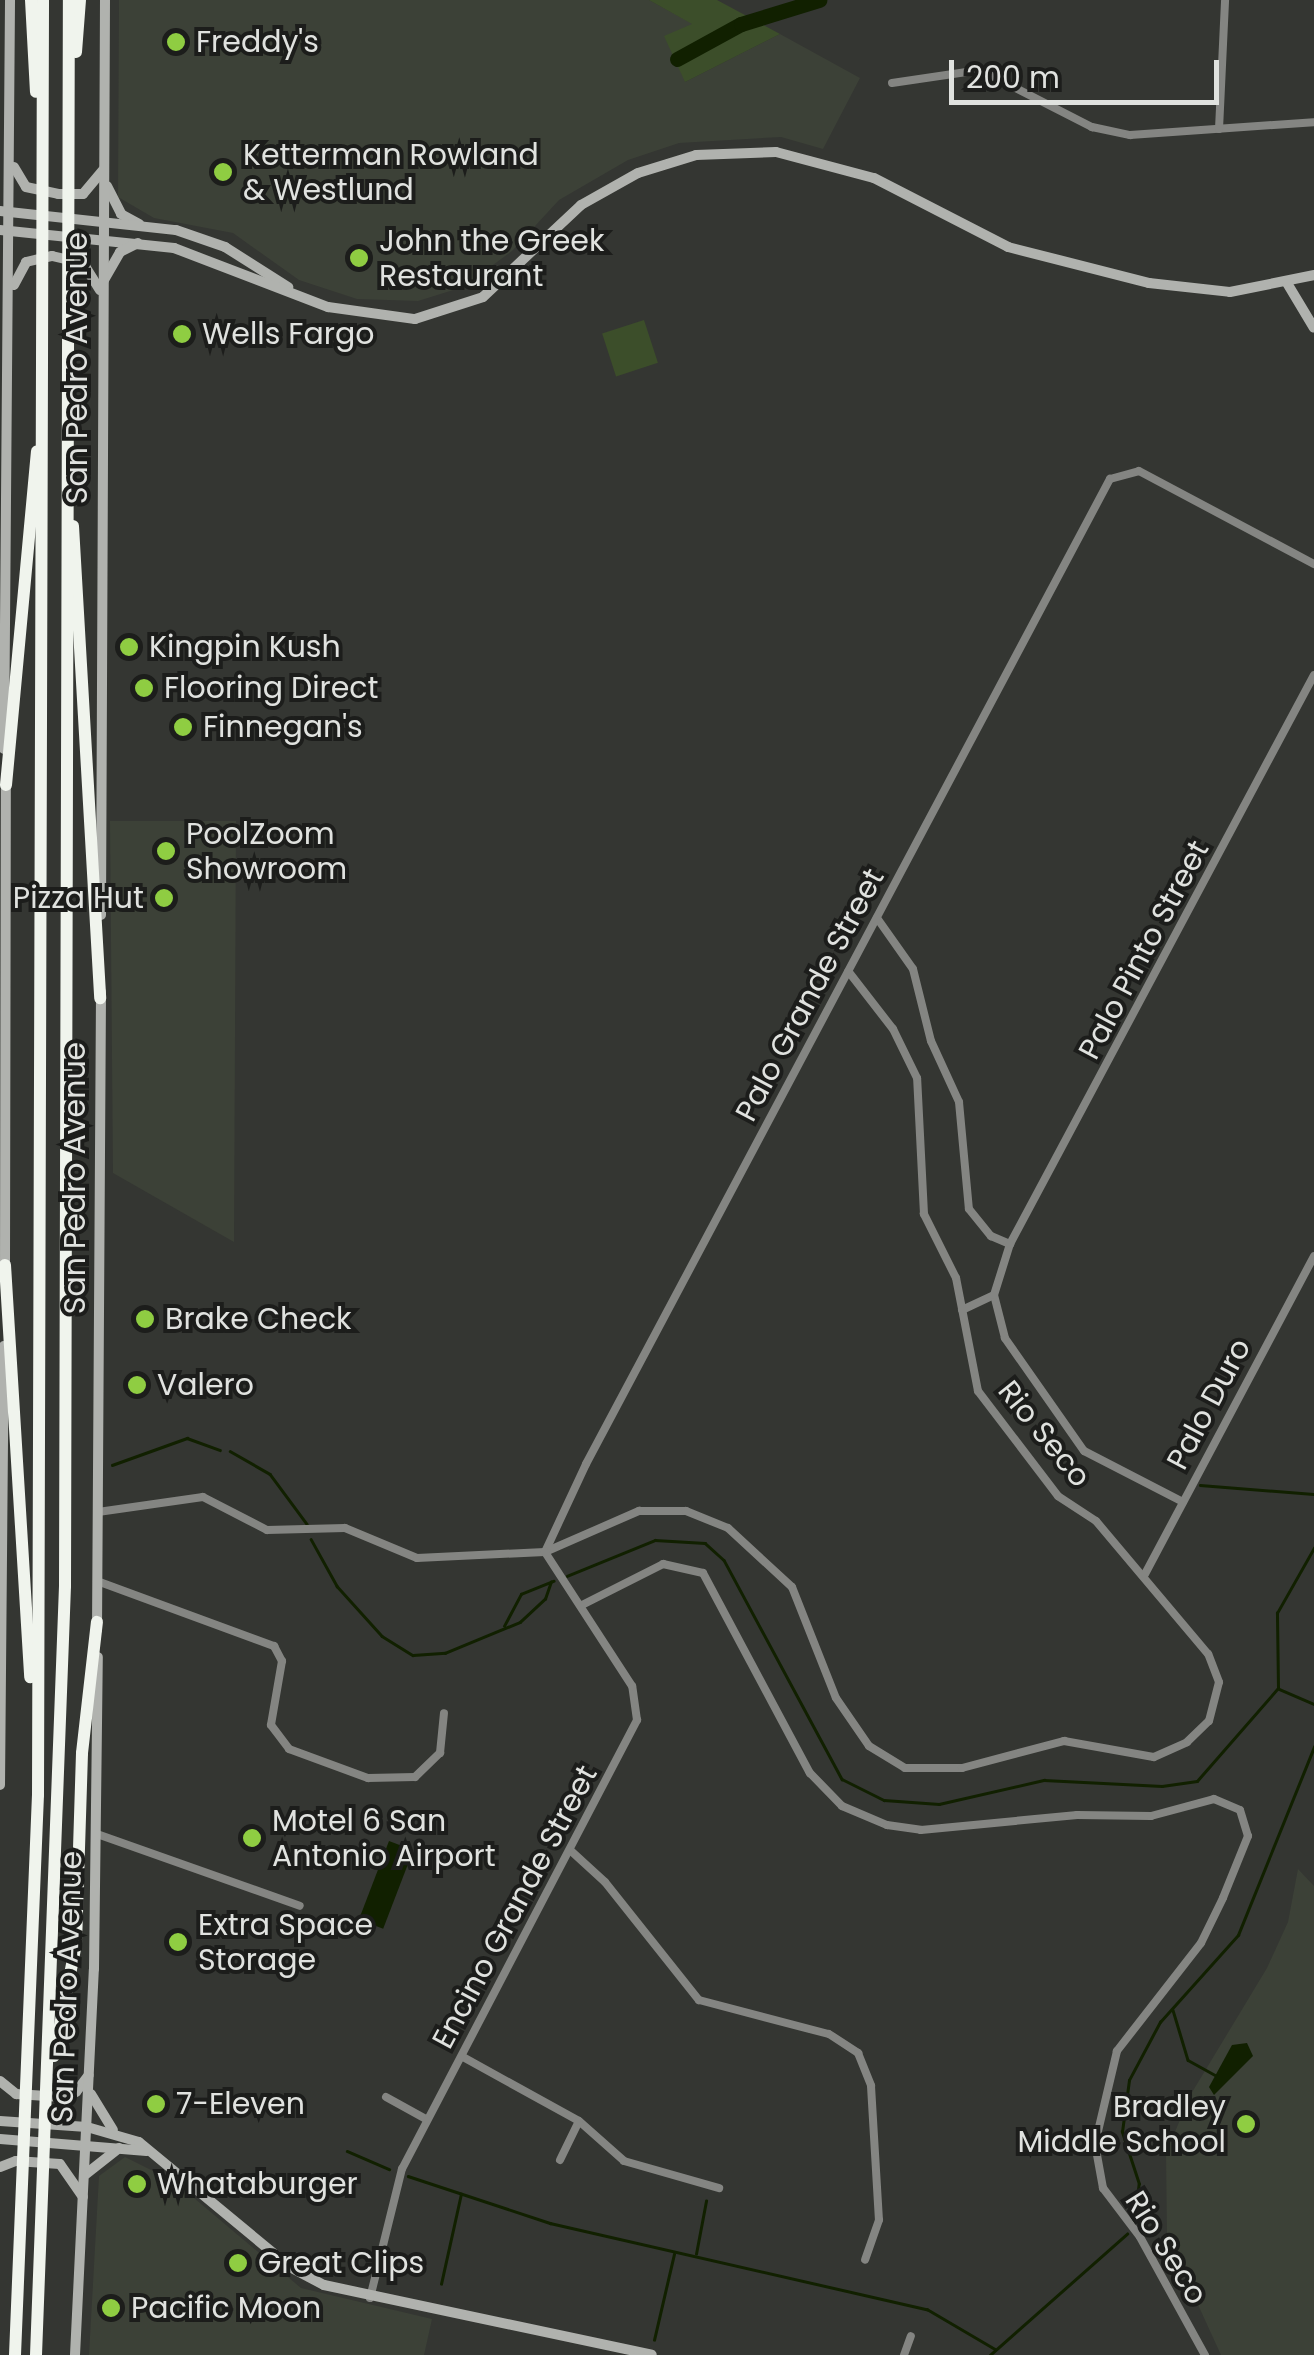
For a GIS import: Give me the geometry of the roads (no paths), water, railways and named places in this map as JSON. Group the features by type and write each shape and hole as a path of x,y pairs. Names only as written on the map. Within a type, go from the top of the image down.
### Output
{"highway":[{"path":"30,0 42,142"},
{"path":"16,2355 30,2076 38,1795 43,0"},
{"path":"36,2355 51,2070 65,1586 69,0"},
{"path":"67,169 80,0"},
{"path":"6,786 42,409"},
{"path":"67,467 100,998"},
{"path":"5,1265 38,1795"},
{"path":"51,2070 63,2036 76,1944 82,1753 97,1622"}],"main road":[{"path":"0,1785 6,786 2,501 11,297 6,231 11,173 10,0"},
{"name":"San Pedro Avenue","path":"75,2355 90,2073 97,1834 105,0"},
{"path":"6,231 142,242 202,257 295,293 377,318 450,312 500,286 561,221 611,187 665,163 744,151 846,167 1008,248 1149,283 1230,292 1314,275"},
{"path":"10,157 20,181 39,192 82,194 104,170"},
{"path":"104,170 113,204 143,226"},
{"path":"0,192 11,173"},
{"path":"6,212 143,226 225,247 295,293"},
{"path":"11,297 26,262 52,256 83,264 102,290 120,252 142,242"},
{"path":"1287,282 1314,328"},
{"path":"0,2081 16,2094 62,2097 76,2092 90,2073"},
{"path":"89,2086 100,2117 118,2134 148,2151 290,2268 370,2298 652,2355"},
{"path":"0,2121 87,2126 118,2134"},
{"path":"0,2139 148,2151"},
{"path":"85,2176 100,2157 125,2148"},
{"path":"0,2167 16,2160 60,2164 84,2198"}],"street":[{"path":"1218,129 1225,0"},
{"path":"892,83 970,68 1000,76 1104,131 1314,122"},
{"name":"Palo Grande Street","path":"545,1552 1103,488 1128,470 1314,564"},
{"name":"Palo Pinto Street","path":"1010,1244 1314,676"},
{"path":"877,918 914,970 931,1041 959,1102 968,1209 982,1228 1010,1244 994,1295 962,1310"},
{"name":"Rio Seco","path":"545,1552 639,1511 686,1512 728,1528 792,1587 836,1698 869,1746 905,1768 962,1768 1064,1741 1130,1758 1168,1753 1209,1721 1218,1682 1211,1660 1145,1574 1096,1521 1058,1496 978,1392 956,1278 924,1214 917,1078 885,1018 848,971"},
{"name":"Palo Duro","path":"1145,1574 1314,1256"},
{"name":"Rio Seco","path":"994,1295 1005,1338 1084,1450 1182,1502"},
{"path":"98,1512 203,1497 282,1534 345,1528 416,1558 545,1552"},
{"name":"Encino Grande Street","path":"370,2298 402,2170 637,1720 632,1686 545,1552"},
{"name":"Rio Seco","path":"582,1606 663,1564 703,1573 786,1735 831,1797 887,1825 948,1829 1076,1814 1161,1816 1221,1799 1246,1818 1244,1849 1200,1944 1117,2051 1108,2071 1094,2158 1109,2200 1140,2237 1204,2355"},
{"path":"97,1581 274,1646 282,1660 271,1725 289,1748 310,1757 379,1780 415,1777 440,1752 444,1713"},
{"path":"97,1834 300,1906"},
{"path":"570,1850 605,1882 699,2000 829,2034 858,2053 872,2086 880,2220 865,2260"},
{"path":"462,2057 579,2121 634,2166 719,2188"},
{"path":"386,2096 426,2119"},
{"path":"560,2160 579,2121"},
{"path":"904,2355 910,2336"}],"waterway":[{"path":"677,59 741,24 819,0"},
{"path":"112,1465 187,1438 220,1450"},
{"path":"230,1451 270,1474 307,1524"},
{"path":"1200,1485 1314,1494"},
{"path":"311,1539 337,1586 382,1636 413,1655 445,1653 520,1622 545,1599 551,1582"},
{"path":"567,1576 655,1540 705,1543 724,1560 842,1779 884,1800 939,1804 1044,1780 1162,1786 1197,1781 1278,1688 1277,1613 1314,1548"},
{"path":"504,1626 521,1594 553,1581"},
{"path":"1279,1689 1314,1704"},
{"path":"1134,2222 1139,2184 1122,2132 1129,2080 1160,2022 1238,1935 1314,1747"},
{"path":"1173,2010 1188,2060 1215,2075"},
{"path":"347,2151 389,2169"},
{"path":"408,2176 550,2223 927,2309 995,2349"},
{"path":"441,2284 461,2194"},
{"path":"696,2254 706,2201"},
{"path":"990,2355 1127,2234"},
{"path":"654,2340 674,2254"}],"place":[{"name":"Freddy's","path":"176,42"},
{"name":"Ketterman Rowland & Westlund","path":"223,172"},
{"name":"John the Greek Restaurant","path":"359,258"},
{"name":"Wells Fargo","path":"182,334"},
{"name":"Kingpin Kush","path":"129,647"},
{"name":"Flooring Direct","path":"144,688"},
{"name":"Finnegan's","path":"183,727"},
{"name":"PoolZoom Showroom","path":"166,851"},
{"name":"Pizza Hut","path":"164,898"},
{"name":"Brake Check","path":"145,1319"},
{"name":"Valero","path":"137,1385"},
{"name":"Motel 6 San Antonio Airport","path":"252,1838"},
{"name":"Extra Space Storage","path":"178,1942"},
{"name":"7-Eleven","path":"156,2104"},
{"name":"Bradley Middle School","path":"1246,2124"},
{"name":"Whataburger","path":"137,2184"},
{"name":"Great Clips","path":"238,2263"},
{"name":"Pacific Moon","path":"111,2308"}]}
